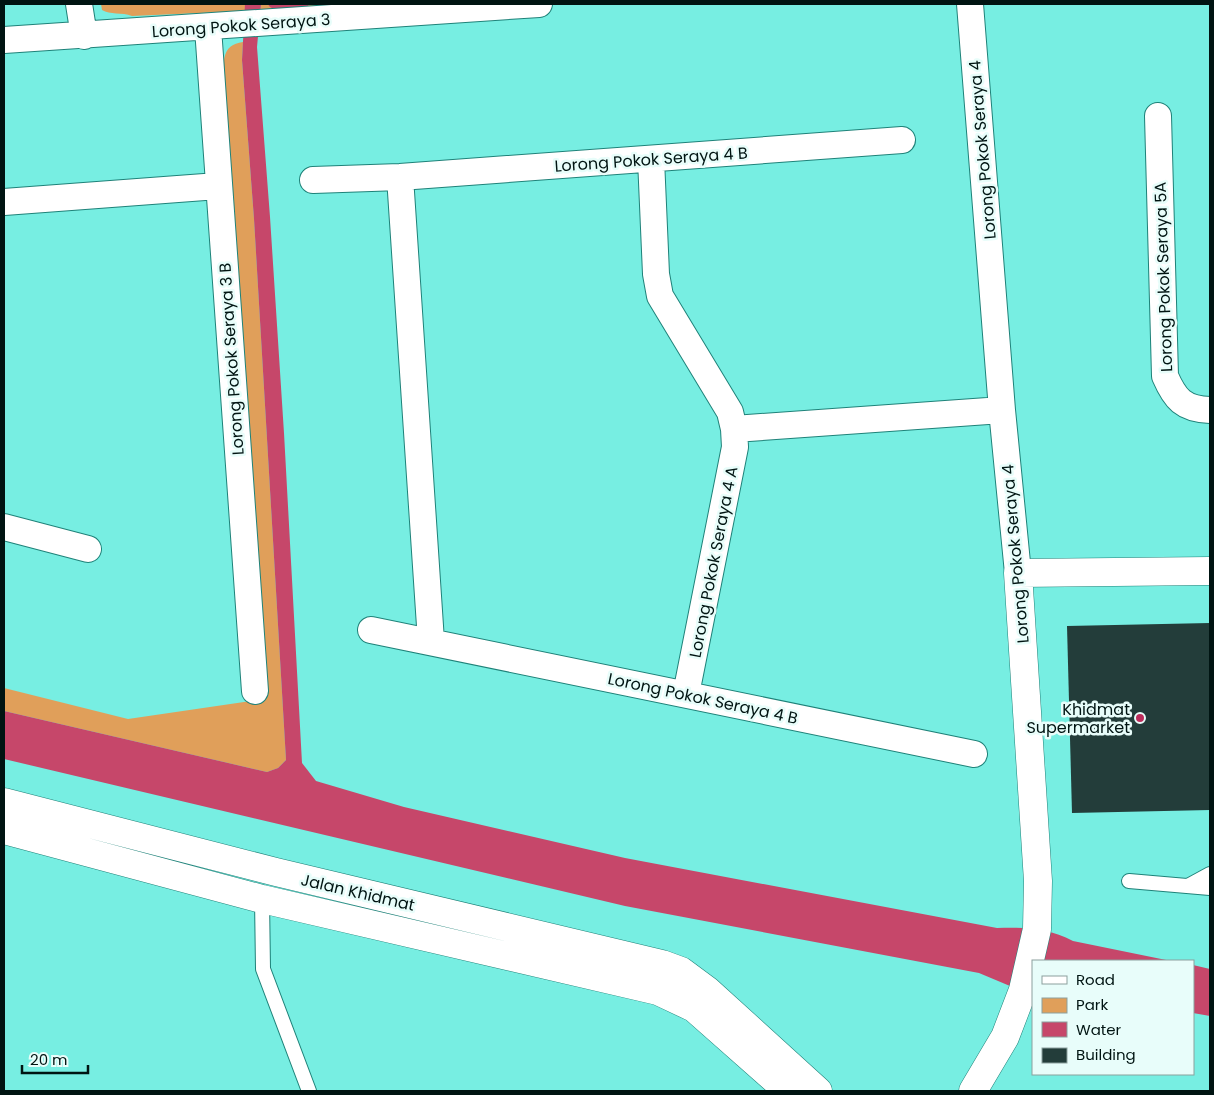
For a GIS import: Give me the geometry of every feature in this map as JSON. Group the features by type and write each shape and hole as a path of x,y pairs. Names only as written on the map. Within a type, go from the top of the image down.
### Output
{"street":[{"path":"79,4 84,36"},
{"name":"Lorong Pokok Seraya 3","path":"4,40 208,28 539,4"},
{"name":"Lorong Pokok Seraya 4","path":"970,4 1002,410 1018,574 1038,881 1037,929 1023,990 1007,1032 973,1091"},
{"name":"Lorong Pokok Seraya 3 B","path":"208,28 255,691"},
{"name":"Lorong Pokok Seraya 5A","path":"1158,116 1165,376 1173,394 1185,405 1210,410"},
{"name":"Lorong Pokok Seraya 4 B","path":"313,180 400,177 902,140"},
{"name":"Lorong Pokok Seraya 4 A","path":"651,159 656,274 660,296 730,412 734,429 735,447 686,694"},
{"path":"400,177 431,642"},
{"path":"4,202 218,186"},
{"path":"734,429 1002,410"},
{"path":"4,527 88,549"},
{"path":"1018,574 1210,572"},
{"name":"Lorong Pokok Seraya 4 B","path":"370,630 974,754"},
{"name":"Jalan Khidmat","path":"4,802 276,872 662,964 681,971 708,990 818,1091"},
{"path":"4,830 262,899 658,991 694,1008 788,1091"}],"lane":[{"path":"1188,886 1210,874"},
{"path":"1129,880 1210,888"},
{"path":"262,899 262,968 309,1091"}],"green space":[{"path":"101,4 245,4 245,11 132,16 105,12 102,10"},
{"path":"261,4 340,4 260,10"},
{"path":"243,42 242,60 254,219 286,760 278,768 267,772 4,711 4,688 128,719 265,699 223,79 224,60 227,50"}],"water":[{"path":"245,4 261,4 257,47 284,433 302,763 316,781 404,807 625,858 997,928 1026,928 1045,931 1073,941 1166,960 1032,960 1010,986 979,973 625,906 4,759 4,711 267,772 278,768 286,760 254,219 242,60"},
{"path":"1194,965 1210,969 1210,1016 1194,1013"}],"building":[{"name":"Khidmat Supermarket","path":"1210,623 1210,810 1072,813 1067,626"}],"waterway":[{"path":"272,4 276,6 305,4"}],"place":[{"name":"Khidmat Supermarket","path":"1140,718"}]}
